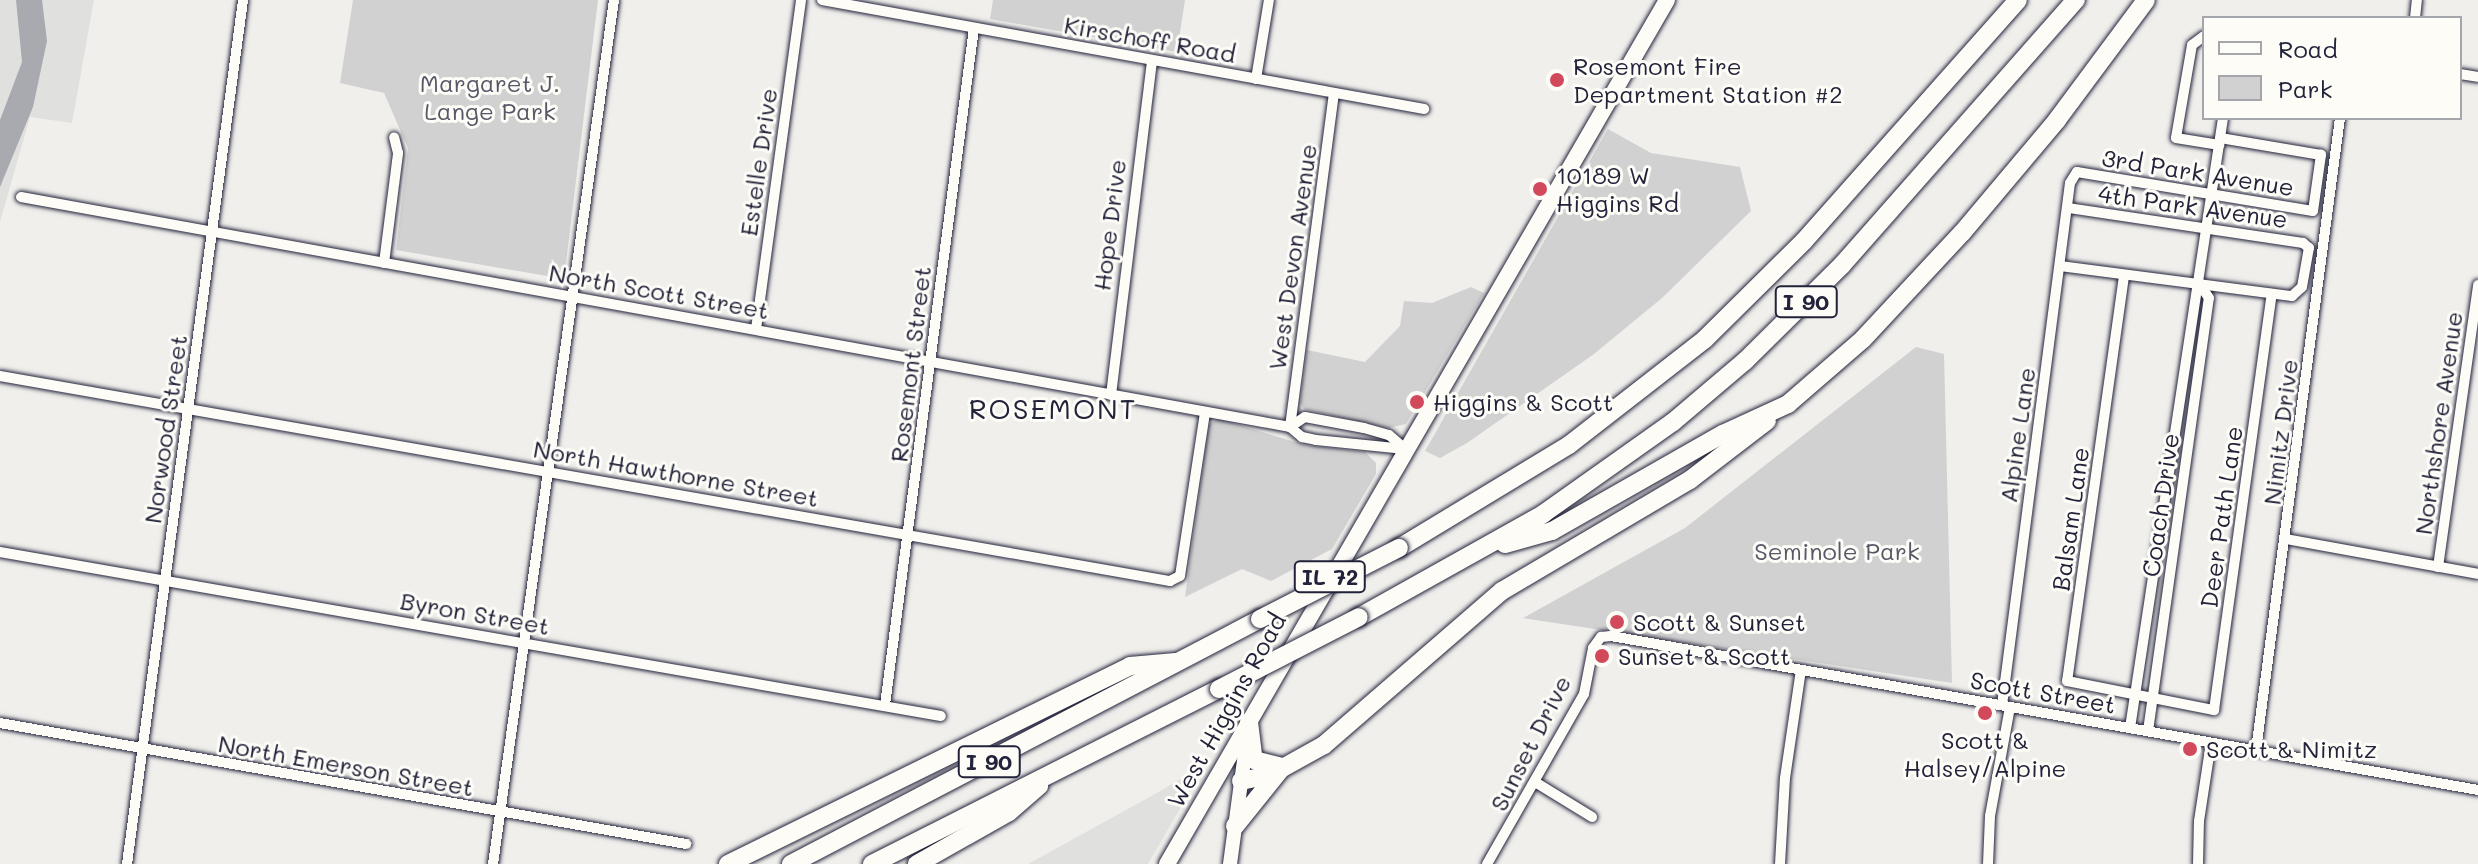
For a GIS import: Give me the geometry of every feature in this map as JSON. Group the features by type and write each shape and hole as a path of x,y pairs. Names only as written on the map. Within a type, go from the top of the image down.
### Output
{"highway":[{"name":"I 90","path":"791,864 1187,661 1260,619 1399,548 1569,445 1705,339 1804,241 2018,0"},
{"name":"I 90","path":"872,864 1219,689 1487,549 1603,474 1755,351 1842,265 2076,0"},
{"name":"I 90","path":"1487,549 1552,531 1723,434 1788,404 1863,339 1962,233 2057,120 2146,0"},
{"path":"1241,781 1270,775 1353,723 1433,646 1502,591 1690,480 1788,404"},
{"path":"728,864 1130,666 1187,661"},
{"path":"1249,722 1254,760 1283,767"},
{"path":"1235,826 1283,767"},
{"path":"917,864 1009,812 1058,770"}],"main road":[{"name":"West Higgins Road","path":"1167,864 1667,0"},
{"path":"1230,864 1249,722"},
{"path":"1215,782 1241,781"}],"street":[{"name":"Norwood Street","path":"127,864 243,0"},
{"path":"493,864 614,0"},
{"name":"Estelle Drive","path":"756,329 801,0"},
{"name":"Kirschoff Road","path":"822,0 1424,109"},
{"path":"1256,79 1269,0"},
{"name":"Rosemont Street","path":"885,705 974,28"},
{"path":"2202,38 2192,45 2176,138 2220,142"},
{"name":"Hope Drive","path":"1111,395 1152,60"},
{"name":"West Devon Avenue","path":"1290,427 1334,93"},
{"name":"Coach Drive","path":"2130,728 2194,295 2201,286 2223,120"},
{"name":"Nimitz Drive","path":"2256,750 2340,120"},
{"path":"384,263 398,153 394,137"},
{"name":"3rd Park Avenue","path":"2077,172 2313,211 2321,155 2220,142"},
{"name":"Alpine Lane","path":"1988,864 1990,816 2060,266 2068,208 2077,172"},
{"name":"North Scott Street","path":"21,197 1290,427 1302,437 1405,449"},
{"name":"4th Park Avenue","path":"2068,208 2307,244 2297,294 2272,294"},
{"path":"2060,266 2272,294"},
{"name":"Balsam Lane","path":"2124,276 2067,681 2153,701"},
{"name":"Northshore Avenue","path":"2438,567 2478,285"},
{"name":"Coach Drive","path":"2148,731 2209,298 2201,286"},
{"name":"Deer Path Lane","path":"2153,701 2214,710 2272,294"},
{"name":"North Hawthorne Street","path":"0,376 189,405 1170,581 1180,576 1205,412"},
{"name":"North Scott Street","path":"1290,427 1305,417 1364,428 1389,435 1405,449"},
{"path":"2286,539 2478,574"},
{"name":"Byron Street","path":"0,552 166,577 941,716"},
{"name":"Scott Street","path":"1601,637 2478,790"},
{"name":"Sunset Drive","path":"1487,864 1584,694 1593,648 1601,637"},
{"path":"1780,864 1785,778 1801,670"},
{"name":"North Emerson Street","path":"0,723 686,844"},
{"path":"2198,864 2199,821 2211,743"},
{"path":"1535,782 1592,817"}],"shaded area":[{"path":"0,0 94,0 72,123 30,117 0,222"},
{"path":"16,0 42,0 47,41 33,107 0,187 0,120 22,62"},
{"path":"1206,764 1148,864 1028,864 1155,794"}],"green space":[{"name":"Margaret J. Lange Park","path":"353,0 598,0 564,279 396,250 408,148 384,93 340,83"},
{"path":"993,0 1185,0 1177,52 990,19"},
{"path":"1608,129 1651,153 1740,167 1751,211 1662,298 1594,354 1467,443 1440,458 1425,451"},
{"path":"1471,287 1484,293 1406,424 1388,428 1304,409 1300,403 1307,350 1365,362 1400,326 1404,301 1432,303"},
{"name":"Seminole Park","path":"1916,347 1944,354 1952,683 1523,618 1685,528"},
{"path":"1219,419 1305,445 1365,452 1376,463 1376,474 1332,549 1271,581 1242,569 1185,597 1209,424"}],"place":[{"name":"Rosemont Fire Department Station #2","path":"1557,80"},
{"name":"10189 W Higgins Rd","path":"1540,189"},
{"name":"Higgins & Scott","path":"1417,402"},
{"name":"Scott & Sunset","path":"1617,622"},
{"name":"Sunset & Scott","path":"1602,656"},
{"name":"Scott & Halsey/Alpine","path":"1985,713"},
{"name":"Scott & Nimitz","path":"2190,749"}],"district":[{"name":"ROSEMONT","path":"1053,408"}]}
